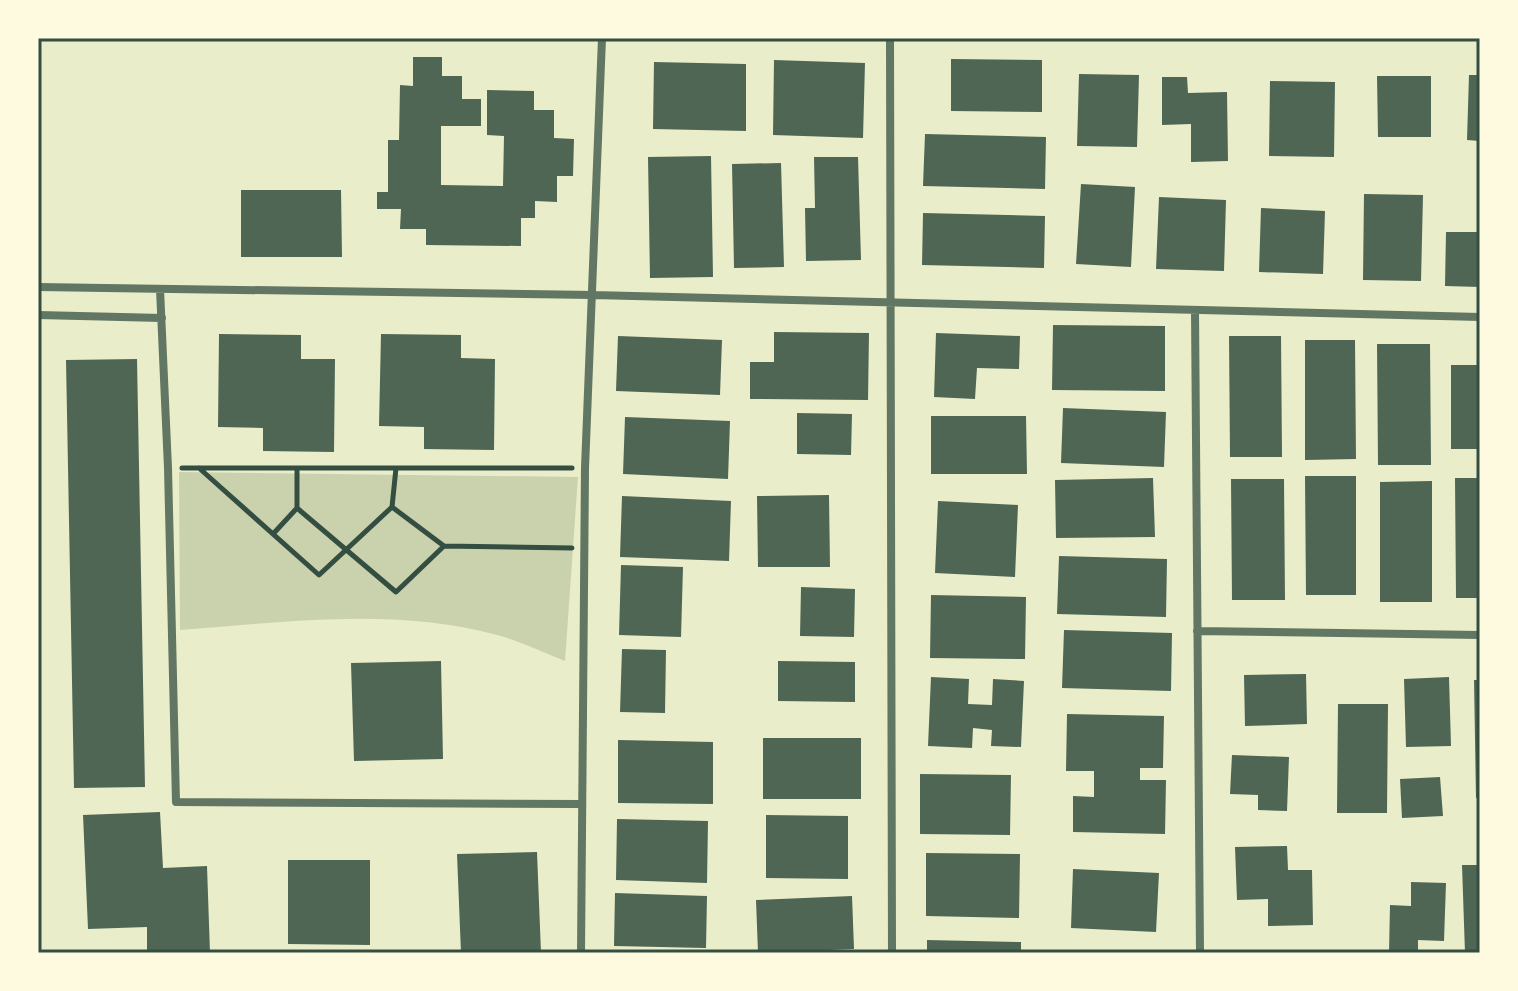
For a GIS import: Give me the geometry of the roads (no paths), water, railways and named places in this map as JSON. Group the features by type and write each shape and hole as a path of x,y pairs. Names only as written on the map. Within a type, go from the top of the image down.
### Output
{"street":[{"path":"581,953 585,468 602,38"},
{"path":"890,38 892,953"},
{"path":"38,287 593,295 1480,317"},
{"path":"160,289 168,468 176,802 582,804"},
{"path":"1195,310 1200,953"},
{"path":"38,315 162,318"},
{"path":"1197,631 1480,635"}]}
